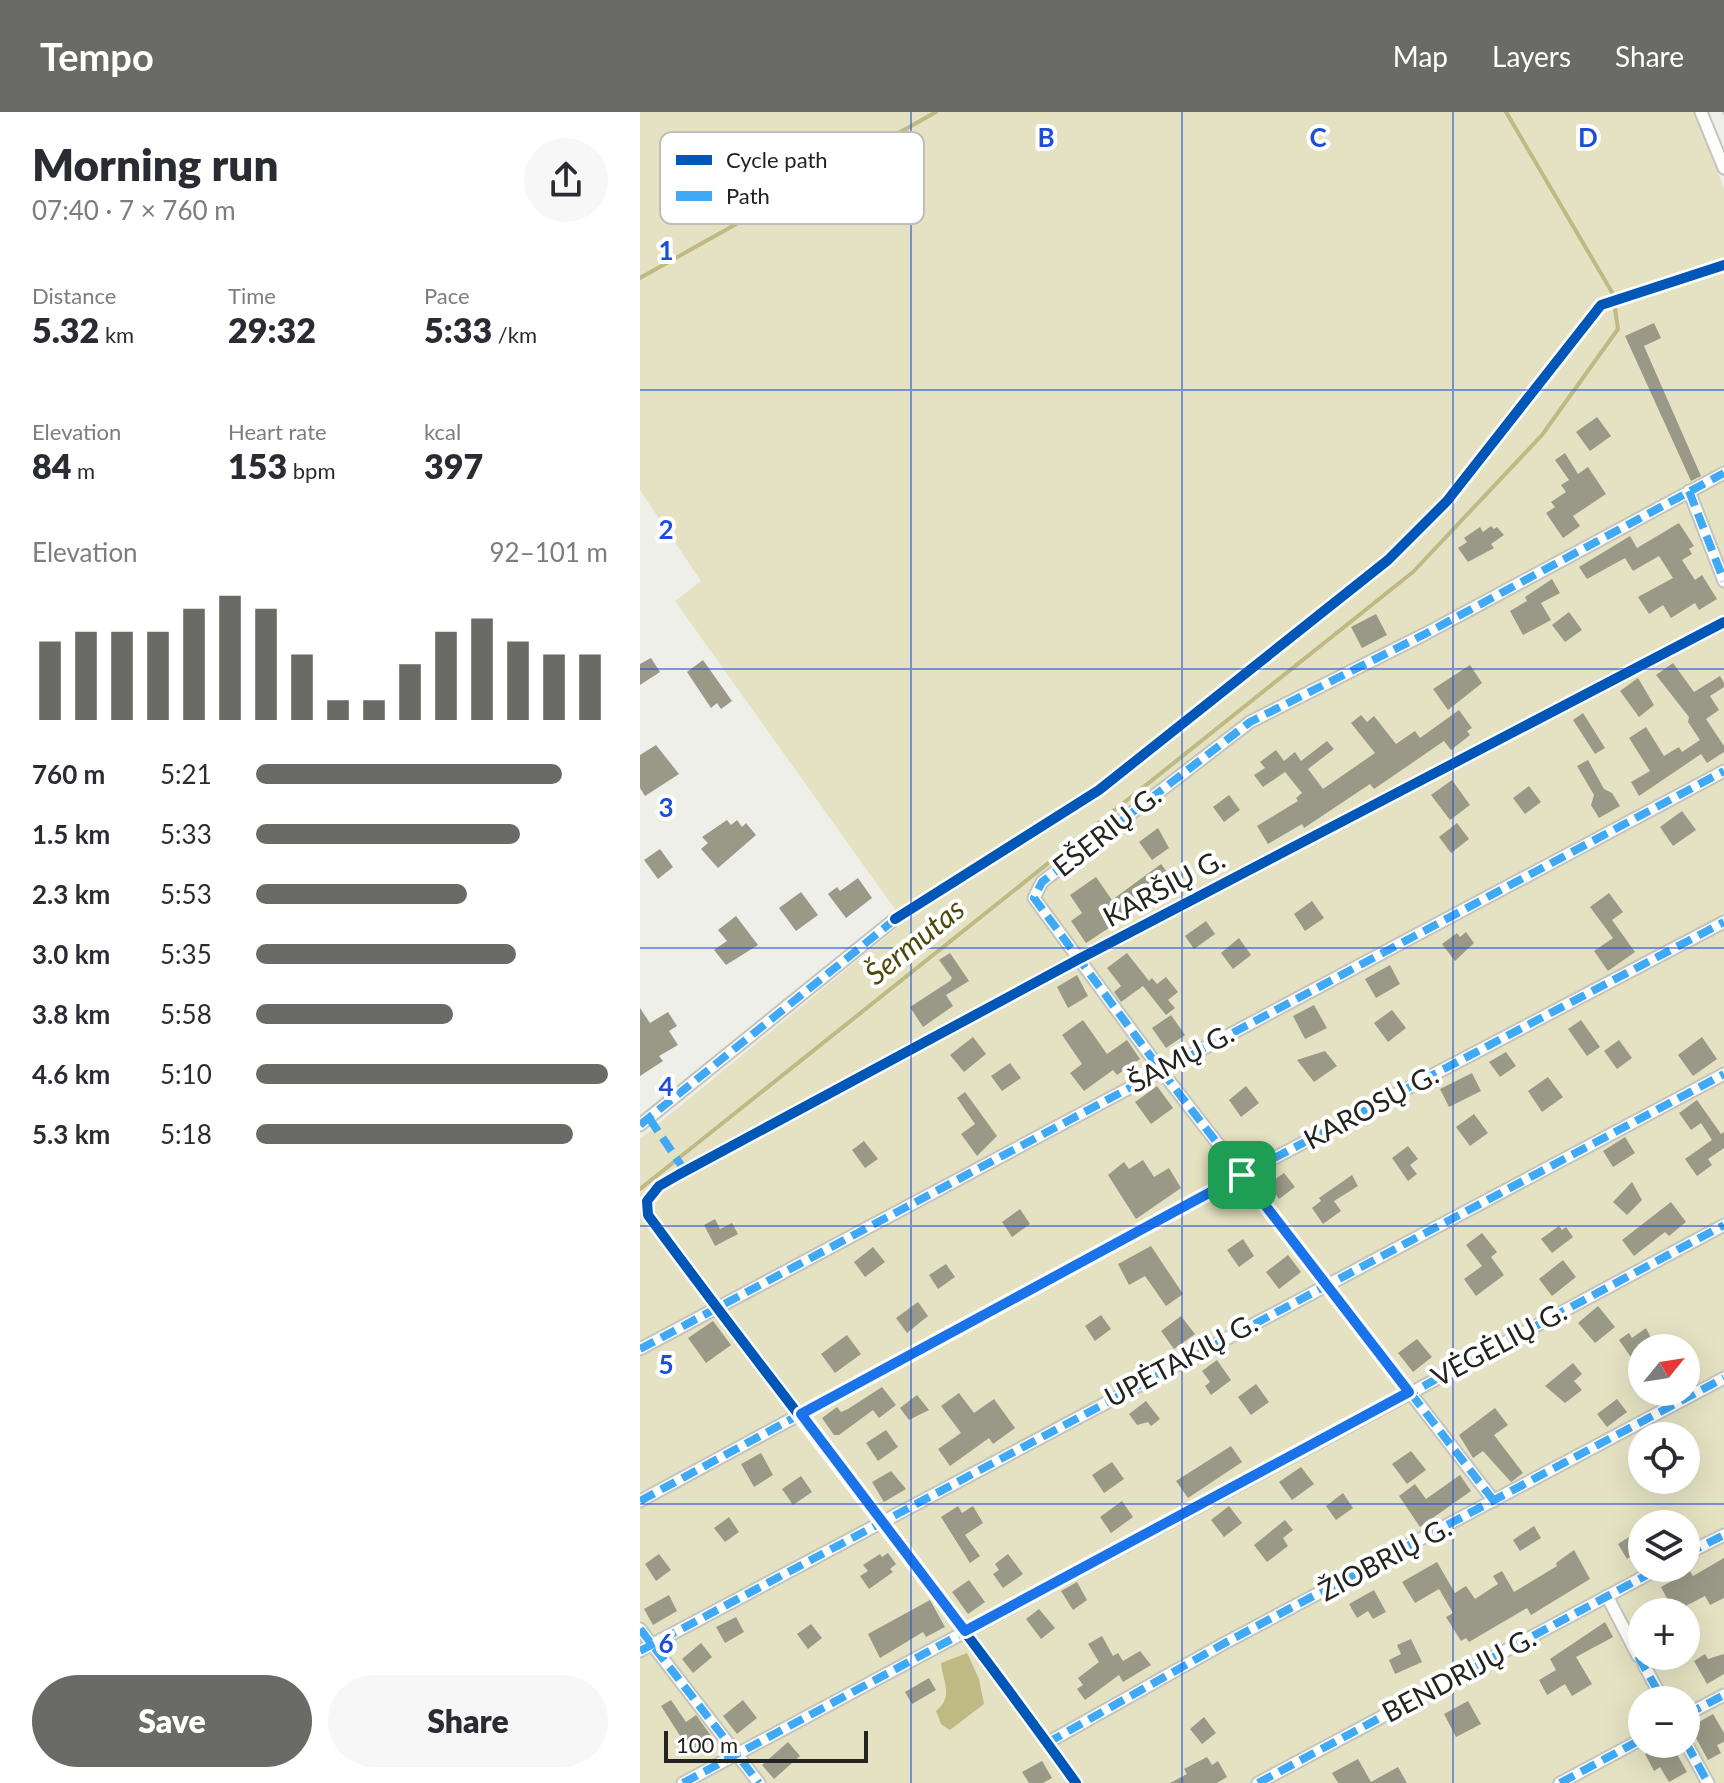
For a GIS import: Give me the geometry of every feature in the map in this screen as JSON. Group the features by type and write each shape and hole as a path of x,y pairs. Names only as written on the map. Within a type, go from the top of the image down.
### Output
{"street":[{"path":"1701,112 1724,168"},
{"name":"EŠERIŲ G.","path":"1494,1501 1160,1069 1034,898 1042,882 1250,722 1425,634 1724,473"},
{"path":"1689,491 1724,581"},
{"name":"KARŠIŲ G.","path":"716,1308 648,1215 647,1201 652,1192 678,1175 1079,959 1724,622"},
{"name":"ŠAMŲ G.","path":"640,1349 1160,1069 1724,771"},
{"path":"640,1125 895,919"},
{"name":"KAROSŲ G.","path":"640,1501 1242,1175 1724,922"},
{"name":"UPĖTAKIŲ G.","path":"640,1651 1326,1283 1724,1074"},
{"name":"VĖGĖLIŲ G.","path":"683,1783 1724,1225"},
{"path":"716,1308 801,1414 1076,1783"},
{"name":"ŽIOBRIŲ G.","path":"1047,1743 1724,1378"},
{"path":"1700,1547 1724,1535"},
{"name":"BENDRIJŲ G.","path":"1258,1783 1634,1582"},
{"path":"1607,1596 1655,1686"},
{"path":"640,1629 759,1783"},
{"path":"1700,1708 1724,1695"},
{"path":"1560,1783 1628,1747"},
{"path":"1694,1758 1708,1783"}],"shaded area":[{"path":"640,112 1696,112 1724,189 1724,1783 640,1783 640,1139 904,922 675,601 701,581 640,490"},
{"path":"967,1653 979,1679 984,1704 950,1730 941,1724 936,1711 946,1695 941,1663"}],"building":[{"path":"1654,323 1661,338 1644,346 1701,476 1691,481 1625,336"},
{"path":"1597,417 1611,436 1590,451 1576,432"},
{"path":"1565,453 1578,474 1588,467 1606,494 1573,516 1580,526 1563,538 1546,513 1555,507 1551,502 1566,492 1561,485 1569,480 1555,460"},
{"path":"1679,523 1694,546 1689,549 1692,554 1682,560 1695,580 1702,575 1717,599 1699,610 1695,603 1671,618 1663,605 1649,614 1638,597 1673,578 1659,556 1633,571 1625,558 1587,579 1579,567 1630,536 1637,548"},
{"path":"1491,526 1494,529 1497,527 1504,535 1491,544 1494,548 1468,562 1458,548 1467,542 1464,538 1480,527 1483,532"},
{"path":"1552,579 1560,593 1541,603 1551,620 1523,635 1510,611"},
{"path":"1569,612 1582,630 1565,642 1552,625"},
{"path":"1376,614 1387,635 1362,648 1351,627"},
{"path":"651,658 660,672 640,685 640,664"},
{"path":"703,660 732,701 721,709 717,703 711,708 687,672"},
{"path":"1673,663 1694,692 1720,676 1724,687 1710,696 1719,710 1706,719 1724,746 1724,752 1707,763 1701,754 1639,796 1631,782 1650,771 1629,738 1646,727 1664,756 1679,747 1682,752 1700,740 1688,722 1689,717 1656,675"},
{"path":"1470,665 1482,683 1448,710 1433,689"},
{"path":"1638,678 1654,705 1639,717 1620,691"},
{"path":"1459,710 1472,728 1467,731 1470,735 1451,750 1444,741 1374,789 1370,784 1304,828 1302,824 1268,844 1257,826 1298,801 1296,798 1302,793 1285,772 1263,787 1254,775 1265,768 1260,762 1276,750 1284,761 1295,752 1301,761 1327,741 1334,749 1308,769 1323,789 1375,753 1351,723 1361,715 1367,722 1374,716 1396,744 1415,731 1420,738"},
{"path":"1583,713 1605,748 1595,754 1573,720"},
{"path":"656,745 679,774 645,796 640,788 640,755"},
{"path":"1588,760 1604,789 1612,793 1620,806 1599,818 1591,805 1594,795 1577,766"},
{"path":"1452,780 1470,805 1450,820 1431,795"},
{"path":"1529,786 1541,802 1525,814 1513,798"},
{"path":"1229,795 1240,810 1224,822 1213,807"},
{"path":"1682,811 1696,830 1673,846 1660,827"},
{"path":"727,820 731,825 737,820 742,827 746,823 756,835 718,868 701,849 708,843 702,837"},
{"path":"1457,823 1469,839 1451,853 1439,837"},
{"path":"1158,828 1169,848 1152,860 1139,842"},
{"path":"660,849 673,867 658,879 644,860"},
{"path":"1161,864 1176,884 1086,943 1071,921 1082,913 1070,895 1096,877 1112,900"},
{"path":"858,878 872,898 846,918 828,894 837,887 840,891"},
{"path":"801,892 818,915 796,931 779,908"},
{"path":"1609,893 1623,912 1612,920 1635,952 1608,971 1594,951 1613,938 1590,907"},
{"path":"1312,901 1324,918 1305,931 1294,914"},
{"path":"736,916 758,945 726,965 714,950 727,941 718,930"},
{"path":"1206,921 1215,934 1194,949 1185,936"},
{"path":"1466,932 1474,943 1455,961 1442,944 1457,933 1460,937"},
{"path":"1239,938 1251,955 1233,969 1221,953"},
{"path":"950,953 969,981 946,995 953,1006 923,1027 910,1007 950,981 952,978 939,960"},
{"path":"1127,953 1149,981 1152,978 1157,984 1166,977 1178,992 1168,1000 1175,1008 1166,1015 1143,986 1121,1002 1114,992 1121,986 1107,968"},
{"path":"1390,965 1400,984 1376,998 1365,979"},
{"path":"1077,975 1088,996 1068,1008 1057,987"},
{"path":"1314,1005 1327,1028 1305,1039 1293,1016"},
{"path":"640,1008 650,1023 668,1012 677,1026 669,1031 678,1045 659,1056 663,1061 640,1076"},
{"path":"1392,1010 1406,1028 1388,1042 1374,1023"},
{"path":"1171,1015 1185,1035 1166,1048 1152,1028"},
{"path":"1083,1020 1107,1054 1127,1040 1140,1059 1117,1075 1113,1070 1084,1091 1070,1073 1082,1064 1062,1035"},
{"path":"1581,1020 1600,1047 1587,1056 1568,1029"},
{"path":"973,1037 986,1054 964,1072 950,1055"},
{"path":"1702,1037 1717,1059 1693,1076 1678,1055"},
{"path":"1619,1040 1632,1058 1617,1069 1604,1051"},
{"path":"1325,1051 1337,1066 1314,1082 1297,1060"},
{"path":"1506,1052 1516,1066 1500,1077 1489,1062"},
{"path":"1010,1063 1021,1078 1002,1091 991,1076"},
{"path":"1472,1073 1481,1091 1449,1107 1440,1089"},
{"path":"1548,1077 1563,1097 1542,1112 1528,1091"},
{"path":"1157,1086 1173,1108 1151,1124 1135,1102"},
{"path":"1246,1086 1259,1103 1241,1117 1229,1100"},
{"path":"965,1092 997,1136 977,1156 961,1134 975,1124 957,1098"},
{"path":"1697,1100 1721,1134 1724,1132 1724,1148 1708,1159 1712,1165 1697,1176 1685,1159 1712,1140 1701,1123 1691,1130 1679,1113"},
{"path":"1474,1114 1488,1133 1470,1146 1456,1127"},
{"path":"1625,1137 1635,1153 1613,1167 1603,1151"},
{"path":"864,1141 878,1159 865,1168 852,1150"},
{"path":"1408,1146 1418,1159 1410,1165 1417,1174 1408,1181 1392,1158"},
{"path":"1143,1160 1154,1177 1169,1168 1181,1188 1136,1219 1108,1175 1124,1162 1129,1169"},
{"path":"1284,1173 1295,1187 1279,1199 1268,1184"},
{"path":"1352,1175 1358,1186 1334,1201 1341,1211 1323,1224 1312,1208 1321,1201 1319,1198"},
{"path":"1632,1182 1642,1200 1627,1215 1613,1202"},
{"path":"1671,1202 1686,1222 1669,1236 1665,1232 1634,1256 1622,1240"},
{"path":"1020,1209 1030,1224 1012,1237 1002,1222"},
{"path":"715,1219 720,1229 732,1223 738,1234 715,1246 704,1225"},
{"path":"1559,1226 1562,1230 1566,1227 1573,1237 1552,1253 1541,1239"},
{"path":"1482,1233 1497,1252 1491,1257 1504,1275 1476,1296 1464,1279 1482,1266 1466,1245"},
{"path":"1243,1239 1254,1256 1239,1267 1227,1250"},
{"path":"1151,1246 1183,1294 1166,1306 1145,1276 1129,1285 1118,1264"},
{"path":"873,1247 885,1262 865,1277 854,1262"},
{"path":"1288,1255 1301,1272 1279,1289 1266,1272"},
{"path":"1563,1260 1576,1277 1552,1296 1539,1279"},
{"path":"946,1264 955,1277 938,1289 929,1275"},
{"path":"918,1302 928,1316 907,1333 896,1318"},
{"path":"1598,1306 1615,1327 1595,1343 1578,1323"},
{"path":"1101,1315 1111,1329 1095,1341 1085,1326"},
{"path":"1181,1316 1195,1334 1174,1349 1161,1331"},
{"path":"713,1321 731,1345 706,1363 688,1338"},
{"path":"1628,1334 1628,1353 1619,1340"},
{"path":"847,1335 861,1354 835,1373 821,1354"},
{"path":"1417,1339 1432,1357 1413,1372 1398,1353"},
{"path":"1217,1360 1231,1380 1211,1395 1205,1386 1210,1382 1202,1371"},
{"path":"1573,1363 1582,1374 1574,1381 1582,1390 1565,1403 1545,1386"},
{"path":"1256,1384 1269,1402 1251,1415 1238,1397"},
{"path":"882,1387 896,1405 879,1418 873,1410 839,1435 834,1435 822,1418 837,1407 841,1412 848,1409"},
{"path":"959,1393 974,1413 994,1399 1015,1428 993,1444 989,1438 950,1466 938,1449 961,1433 941,1406"},
{"path":"917,1395 929,1410 909,1420 900,1408"},
{"path":"1617,1399 1627,1412 1607,1427 1597,1414"},
{"path":"1146,1401 1160,1419 1151,1426 1148,1422 1137,1425 1129,1414"},
{"path":"1495,1408 1508,1425 1494,1435 1523,1473 1511,1482 1483,1451 1473,1458 1459,1435"},
{"path":"886,1430 898,1447 878,1461 866,1443"},
{"path":"1231,1446 1242,1462 1188,1498 1176,1481"},
{"path":"1411,1451 1426,1470 1407,1484 1392,1464"},
{"path":"761,1453 773,1475 754,1487 741,1464"},
{"path":"1112,1462 1124,1479 1104,1493 1092,1475"},
{"path":"1301,1467 1314,1484 1292,1500 1279,1482"},
{"path":"891,1471 906,1489 884,1502 872,1482"},
{"path":"1460,1475 1471,1491 1420,1527 1399,1496 1415,1484 1426,1499"},
{"path":"801,1476 812,1492 793,1505 782,1489"},
{"path":"1343,1493 1353,1508 1336,1520 1326,1506"},
{"path":"1122,1501 1133,1517 1111,1533 1100,1517"},
{"path":"958,1506 962,1513 973,1506 983,1523 965,1535 980,1556 970,1563 941,1517"},
{"path":"1229,1506 1242,1523 1224,1537 1211,1520"},
{"path":"729,1517 739,1532 725,1542 714,1528"},
{"path":"1285,1520 1293,1530 1283,1538 1288,1546 1267,1562 1254,1545"},
{"path":"1534,1526 1541,1538 1520,1551 1513,1540"},
{"path":"1628,1538 1628,1558 1627,1559 1618,1544"},
{"path":"1574,1550 1590,1579 1531,1615 1527,1608 1469,1642 1466,1638 1461,1641 1446,1617 1453,1613 1439,1589 1415,1603 1402,1582 1437,1562 1455,1593 1466,1586 1475,1599 1498,1584 1493,1576 1502,1571 1514,1592 1557,1566 1556,1563"},
{"path":"888,1553 896,1564 890,1569 893,1572 869,1589 860,1576 868,1571 863,1565 880,1554 882,1557"},
{"path":"659,1554 671,1570 656,1581 645,1564"},
{"path":"1008,1554 1023,1574 1003,1588 993,1574 999,1570 995,1564"},
{"path":"1724,1558 1724,1598 1710,1605 1705,1596 1667,1598 1661,1587 1670,1582 1700,1582 1700,1572"},
{"path":"969,1580 985,1602 968,1614 952,1592"},
{"path":"1077,1582 1087,1600 1073,1610 1061,1591"},
{"path":"1374,1590 1386,1612 1373,1619 1368,1611 1357,1618 1349,1604"},
{"path":"669,1595 677,1611 653,1625 644,1609"},
{"path":"930,1600 945,1627 926,1637 923,1632 880,1658 868,1634"},
{"path":"1039,1609 1055,1628 1041,1639 1026,1619"},
{"path":"736,1617 744,1632 725,1643 716,1627"},
{"path":"1605,1622 1613,1637 1576,1657 1592,1684 1572,1696 1565,1684 1547,1695 1539,1680 1556,1670 1550,1659"},
{"path":"811,1624 822,1638 808,1649 797,1634"},
{"path":"1102,1636 1113,1656 1118,1653 1123,1661 1140,1651 1151,1665 1123,1682 1119,1675 1085,1700 1077,1689 1083,1685 1078,1678 1099,1662 1088,1644"},
{"path":"1411,1639 1422,1662 1395,1674 1389,1660 1401,1654 1397,1645"},
{"path":"701,1643 712,1657 693,1673 682,1659"},
{"path":"1705,1654 1708,1659 1724,1654 1724,1674 1707,1684 1699,1670 1700,1657"},
{"path":"929,1678 936,1690 912,1704 905,1692"},
{"path":"671,1700 686,1722 696,1715 714,1740 693,1756 661,1706"},
{"path":"743,1700 757,1718 737,1734 723,1716"},
{"path":"1468,1701 1481,1724 1456,1737 1444,1714"},
{"path":"1713,1714 1724,1733 1724,1742 1717,1745 1721,1753 1708,1760 1700,1745 1700,1721"},
{"path":"1204,1717 1216,1733 1202,1744 1190,1729"},
{"path":"788,1742 800,1756 774,1779 762,1765"},
{"path":"1207,1757 1212,1765 1218,1761 1227,1777 1217,1783 1170,1783 1187,1774 1184,1769"},
{"path":"1647,1758 1679,1758 1687,1772 1669,1782 1660,1767 1654,1771"},
{"path":"1358,1759 1371,1782 1398,1767 1407,1783 1338,1783 1332,1773"},
{"path":"1042,1761 1052,1778 1043,1783 1029,1783 1022,1772"}],"waterway":[{"path":"900,132 936,112"},
{"name":"Šermutas","path":"640,1189 1413,572 1542,435 1618,329 1613,294 1506,112"},
{"path":"640,278 736,224"}],"marked path":[{"path":"1494,1501 1160,1069 1034,898 1042,882 1250,722 1425,634 1724,473"},
{"path":"1689,491 1724,581"},
{"path":"640,1349 1724,771"},
{"path":"640,1125 898,917"},
{"path":"640,1501 1242,1175 1724,922"},
{"path":"640,1651 1724,1074"},
{"path":"649,1118 685,1171"},
{"path":"683,1783 1724,1225"},
{"path":"1047,1743 1223,1644 1724,1378"},
{"path":"1700,1547 1724,1535"},
{"path":"1258,1783 1634,1582"},
{"path":"640,1629 759,1783"},
{"path":"1646,1670 1655,1686"},
{"path":"1700,1708 1724,1695"},
{"path":"1560,1783 1628,1747"},
{"path":"1694,1758 1708,1783"}],"cycle path":[{"path":"895,919 1099,790 1388,560 1447,501 1601,305 1724,265"},
{"path":"1076,1783 648,1215 647,1201 659,1186 678,1175 1079,959 1724,622"}],"route":[{"path":"1242,1175 1409,1392 965,1631 801,1414 1242,1175"}]}
